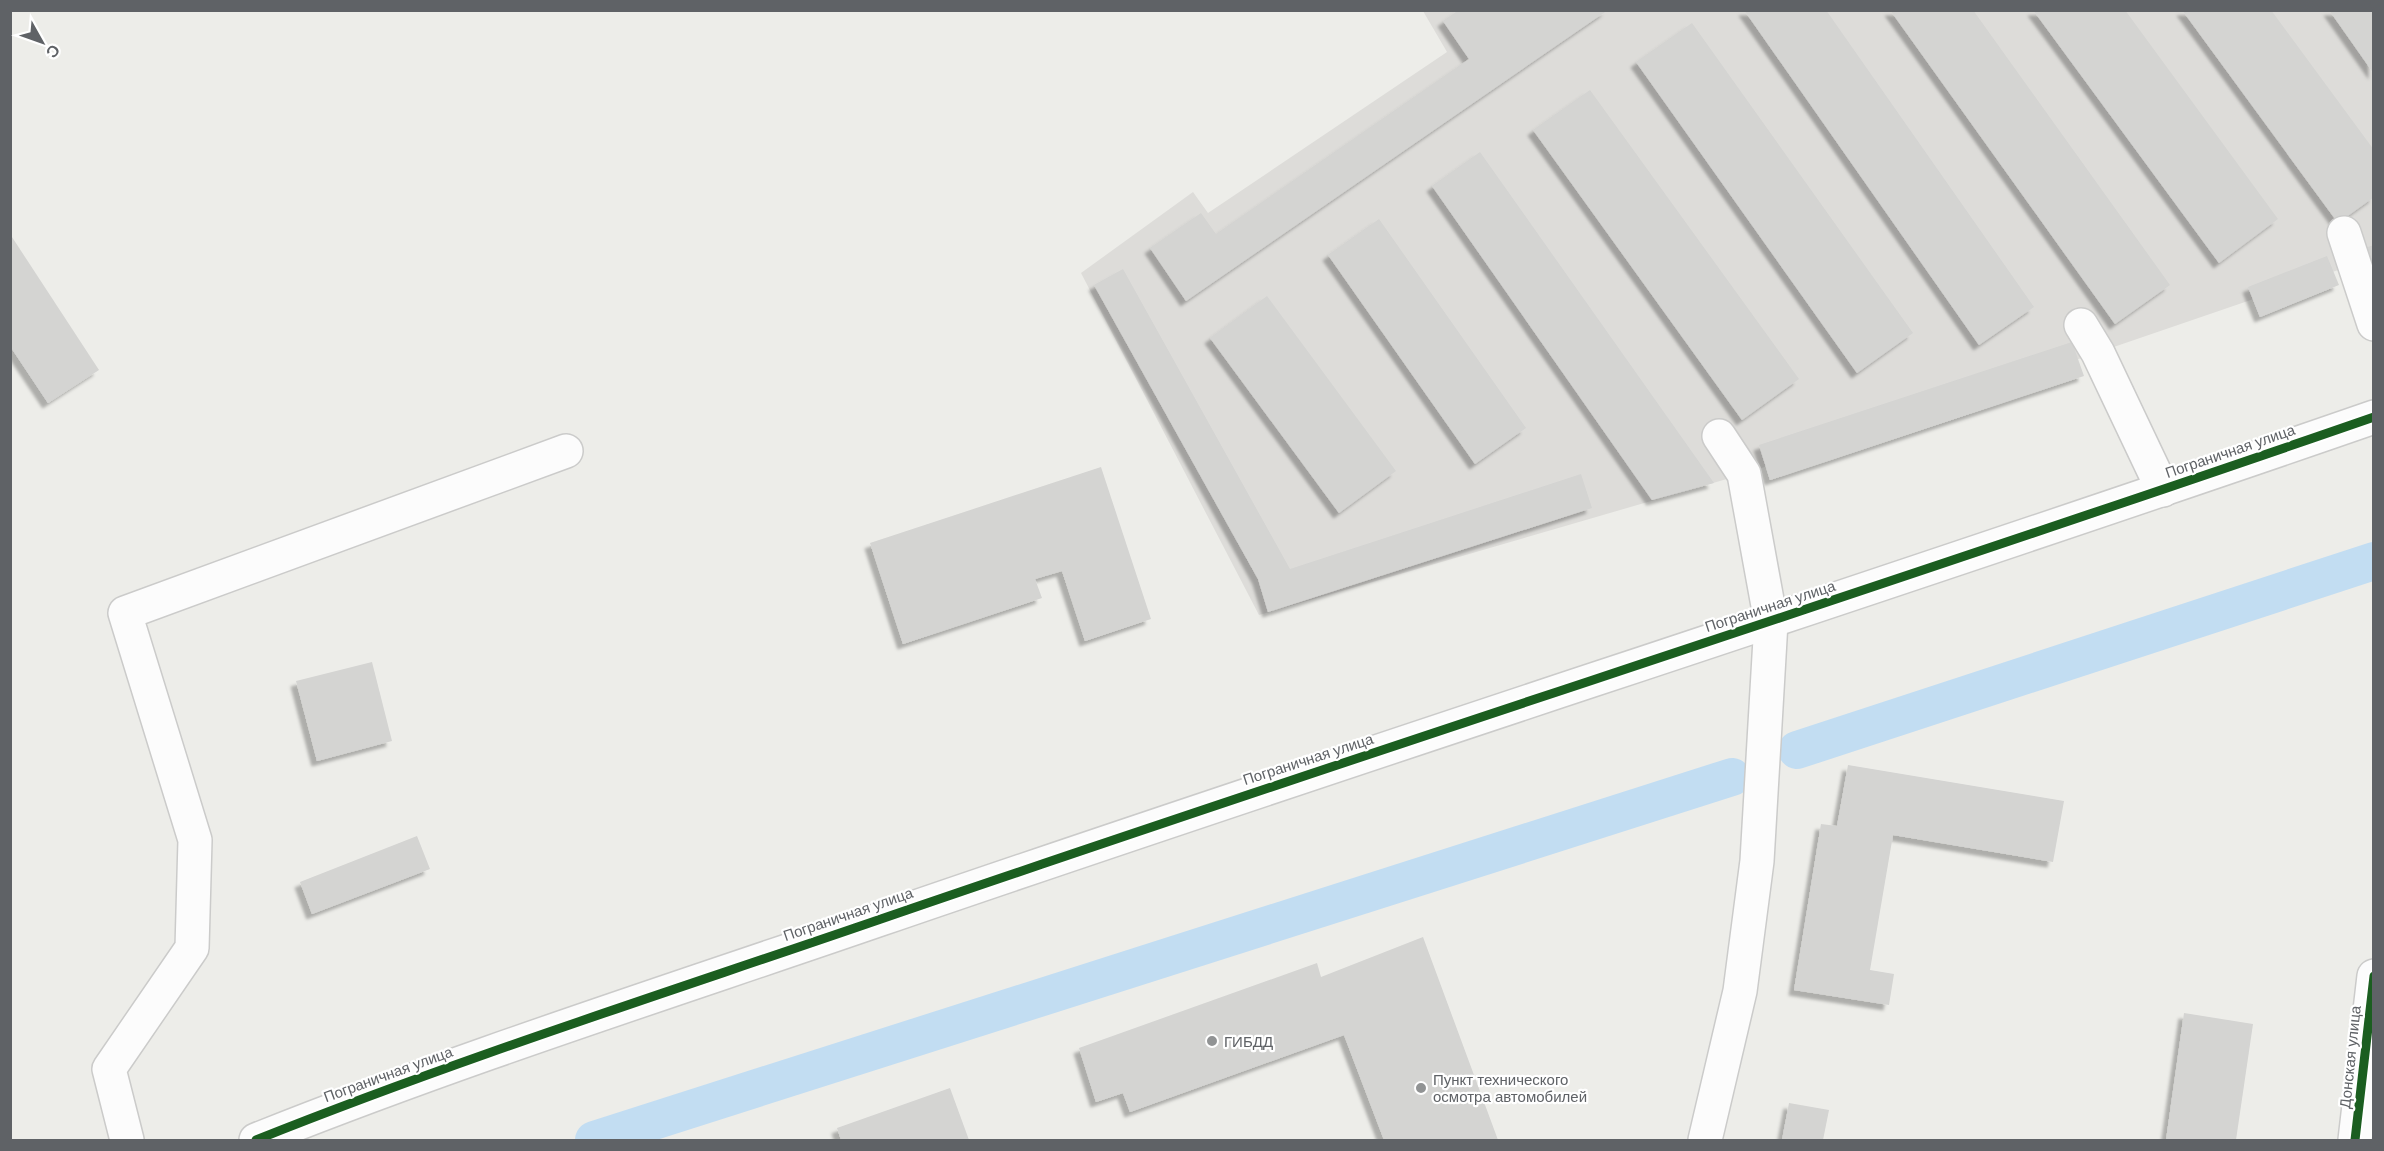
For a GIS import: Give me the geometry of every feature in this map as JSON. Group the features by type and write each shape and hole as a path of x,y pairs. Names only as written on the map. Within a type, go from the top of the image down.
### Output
{"street":[{"path":"2344,233 2373,324"},
{"path":"2081,325 2098,353 2163,490"},
{"name":"Пограничная улица","path":"256,1140 378,1092 1055,859 1771,622 2373,417"},
{"path":"1705,1140 1740,991 1757,861 1771,622 1744,474 1719,436"},
{"path":"126,1140 110,1069 192,948 195,840 125,613 566,451"},
{"name":"Донская улица","path":"2362,1130 2373,976"}],"shaded area":[{"path":"1423,11 2373,11 2373,258 1744,474 1259,615 1081,273 1193,192 1208,213 1447,52"}],"building":[{"path":"1459,10 1608,10 1186,301 1150,248 1201,213 1216,234 1469,59 1443,21"},
{"path":"1744,10 1826,10 2034,307 1979,345"},
{"path":"1890,10 1973,10 2170,285 2115,324"},
{"path":"2033,10 2125,10 2278,219 2219,263"},
{"path":"2182,10 2271,10 2374,150 2374,197 2338,223"},
{"path":"2329,10 2370,10 2374,15 2374,74"},
{"path":"1692,23 1913,333 1857,373 1636,62"},
{"path":"1590,90 1799,379 1742,420 1533,130"},
{"path":"1480,152 1714,483 1652,500 1432,186"},
{"path":"1379,219 1526,428 1475,464 1328,255"},
{"path":"10,234 99,370 48,403 10,346"},
{"path":"2374,245 2374,277 2358,250"},
{"path":"2327,256 2339,285 2260,317 2248,287"},
{"path":"1123,269 1290,569 1581,474 1592,508 1268,612 1258,579 1094,285"},
{"path":"1267,296 1396,471 1339,513 1210,338"},
{"path":"2072,342 2084,376 1770,480 1759,445"},
{"path":"1101,467 1151,619 1085,641 1062,571 1035,579 1042,598 903,644 870,543"},
{"path":"372,662 392,741 317,761 296,681"},
{"path":"1848,765 2064,801 2053,862 1893,835 1870,970 1894,974 1889,1005 1794,990 1821,824 1837,826"},
{"path":"417,836 430,869 312,914 300,882"},
{"path":"1423,937 1498,1140 1384,1140 1344,1035 1130,1112 1123,1093 1096,1102 1079,1048 1317,963 1321,977"},
{"path":"2184,1013 2253,1024 2236,1140 2166,1140"},
{"path":"950,1088 969,1140 841,1140 837,1128"},
{"path":"1789,1103 1829,1110 1823,1140 1782,1140"}],"waterway":[{"path":"1797,750 2374,561"},
{"path":"594,1140 1732,777"}],"cycle path":[{"path":"256,1140 411,1081 645,999 2374,417"},
{"path":"2355,1140 2374,976"}],"place":[{"name":"ГИБДД","path":"1212,1041"},
{"name":"Пункт технического осмотра автомобилей","path":"1421,1088"}]}
